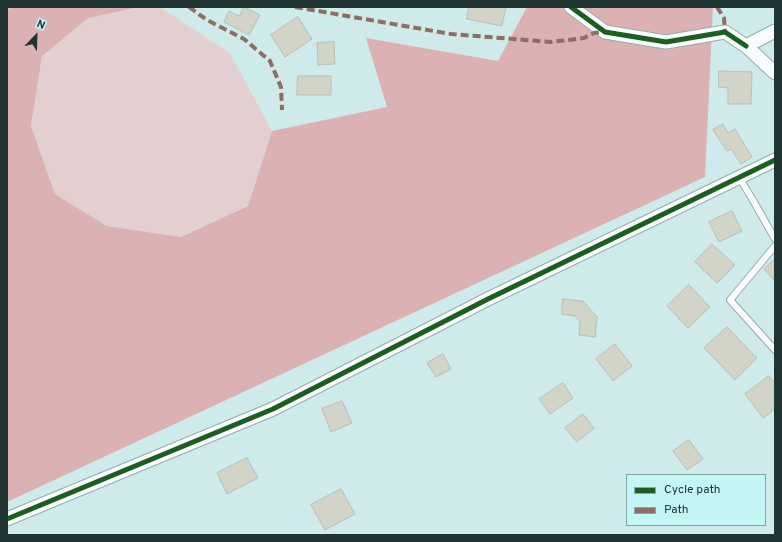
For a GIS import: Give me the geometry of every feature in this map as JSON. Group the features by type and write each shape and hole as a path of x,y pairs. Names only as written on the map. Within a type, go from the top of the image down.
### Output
{"street":[{"path":"571,7 605,32 666,42 725,32 746,46 775,73"},
{"path":"746,46 775,31"},
{"path":"7,519 273,409 488,299 775,160"}],"lane":[{"path":"739,177 775,239"},
{"path":"775,246 730,300 775,350"}],"shaded area":[{"path":"15,7 139,7 88,18 42,56 31,126 55,194 107,226 181,237 248,206 272,131 387,107 366,38 498,61 527,7 713,7 705,177 7,502 7,9"},
{"path":"139,7 160,7 230,53 272,131 248,206 181,237 107,226 55,194 31,126 42,56 88,18"}],"building":[{"path":"244,7 260,15 249,35 224,22 229,11 239,16"},
{"path":"469,7 506,7 502,26 467,19"},
{"path":"298,17 312,39 285,57 271,35"},
{"path":"334,42 335,64 318,65 317,43"},
{"path":"719,71 752,72 751,104 728,104 728,88 719,87"},
{"path":"298,76 331,76 331,95 297,95"},
{"path":"723,124 728,133 735,129 752,157 741,164 731,149 727,151 713,130"},
{"path":"732,211 742,231 719,242 709,222"},
{"path":"712,244 735,265 717,283 695,262"},
{"path":"775,259 775,281 764,269"},
{"path":"689,285 710,307 688,328 667,306"},
{"path":"563,299 583,301 597,317 595,337 579,335 580,322 575,316 562,314"},
{"path":"727,327 757,358 735,380 704,348"},
{"path":"615,344 632,366 613,381 596,359"},
{"path":"443,354 451,369 436,377 427,363"},
{"path":"769,376 775,384 775,409 763,418 745,394"},
{"path":"563,383 573,398 550,414 539,399"},
{"path":"342,401 352,423 331,432 322,409"},
{"path":"583,414 594,428 577,442 565,428"},
{"path":"689,440 703,459 687,470 673,451"},
{"path":"247,458 258,478 227,494 217,473"},
{"path":"341,489 355,514 325,530 311,505"}],"marked path":[{"path":"189,7 207,20 244,39 270,61 281,87 282,110"},
{"path":"295,7 451,34 551,42 584,38 594,33 605,32"},
{"path":"717,7 724,18 725,32"}],"cycle path":[{"path":"571,7 605,32 666,42 725,32 746,46"},
{"path":"7,519 273,409 488,299 775,160"}]}
